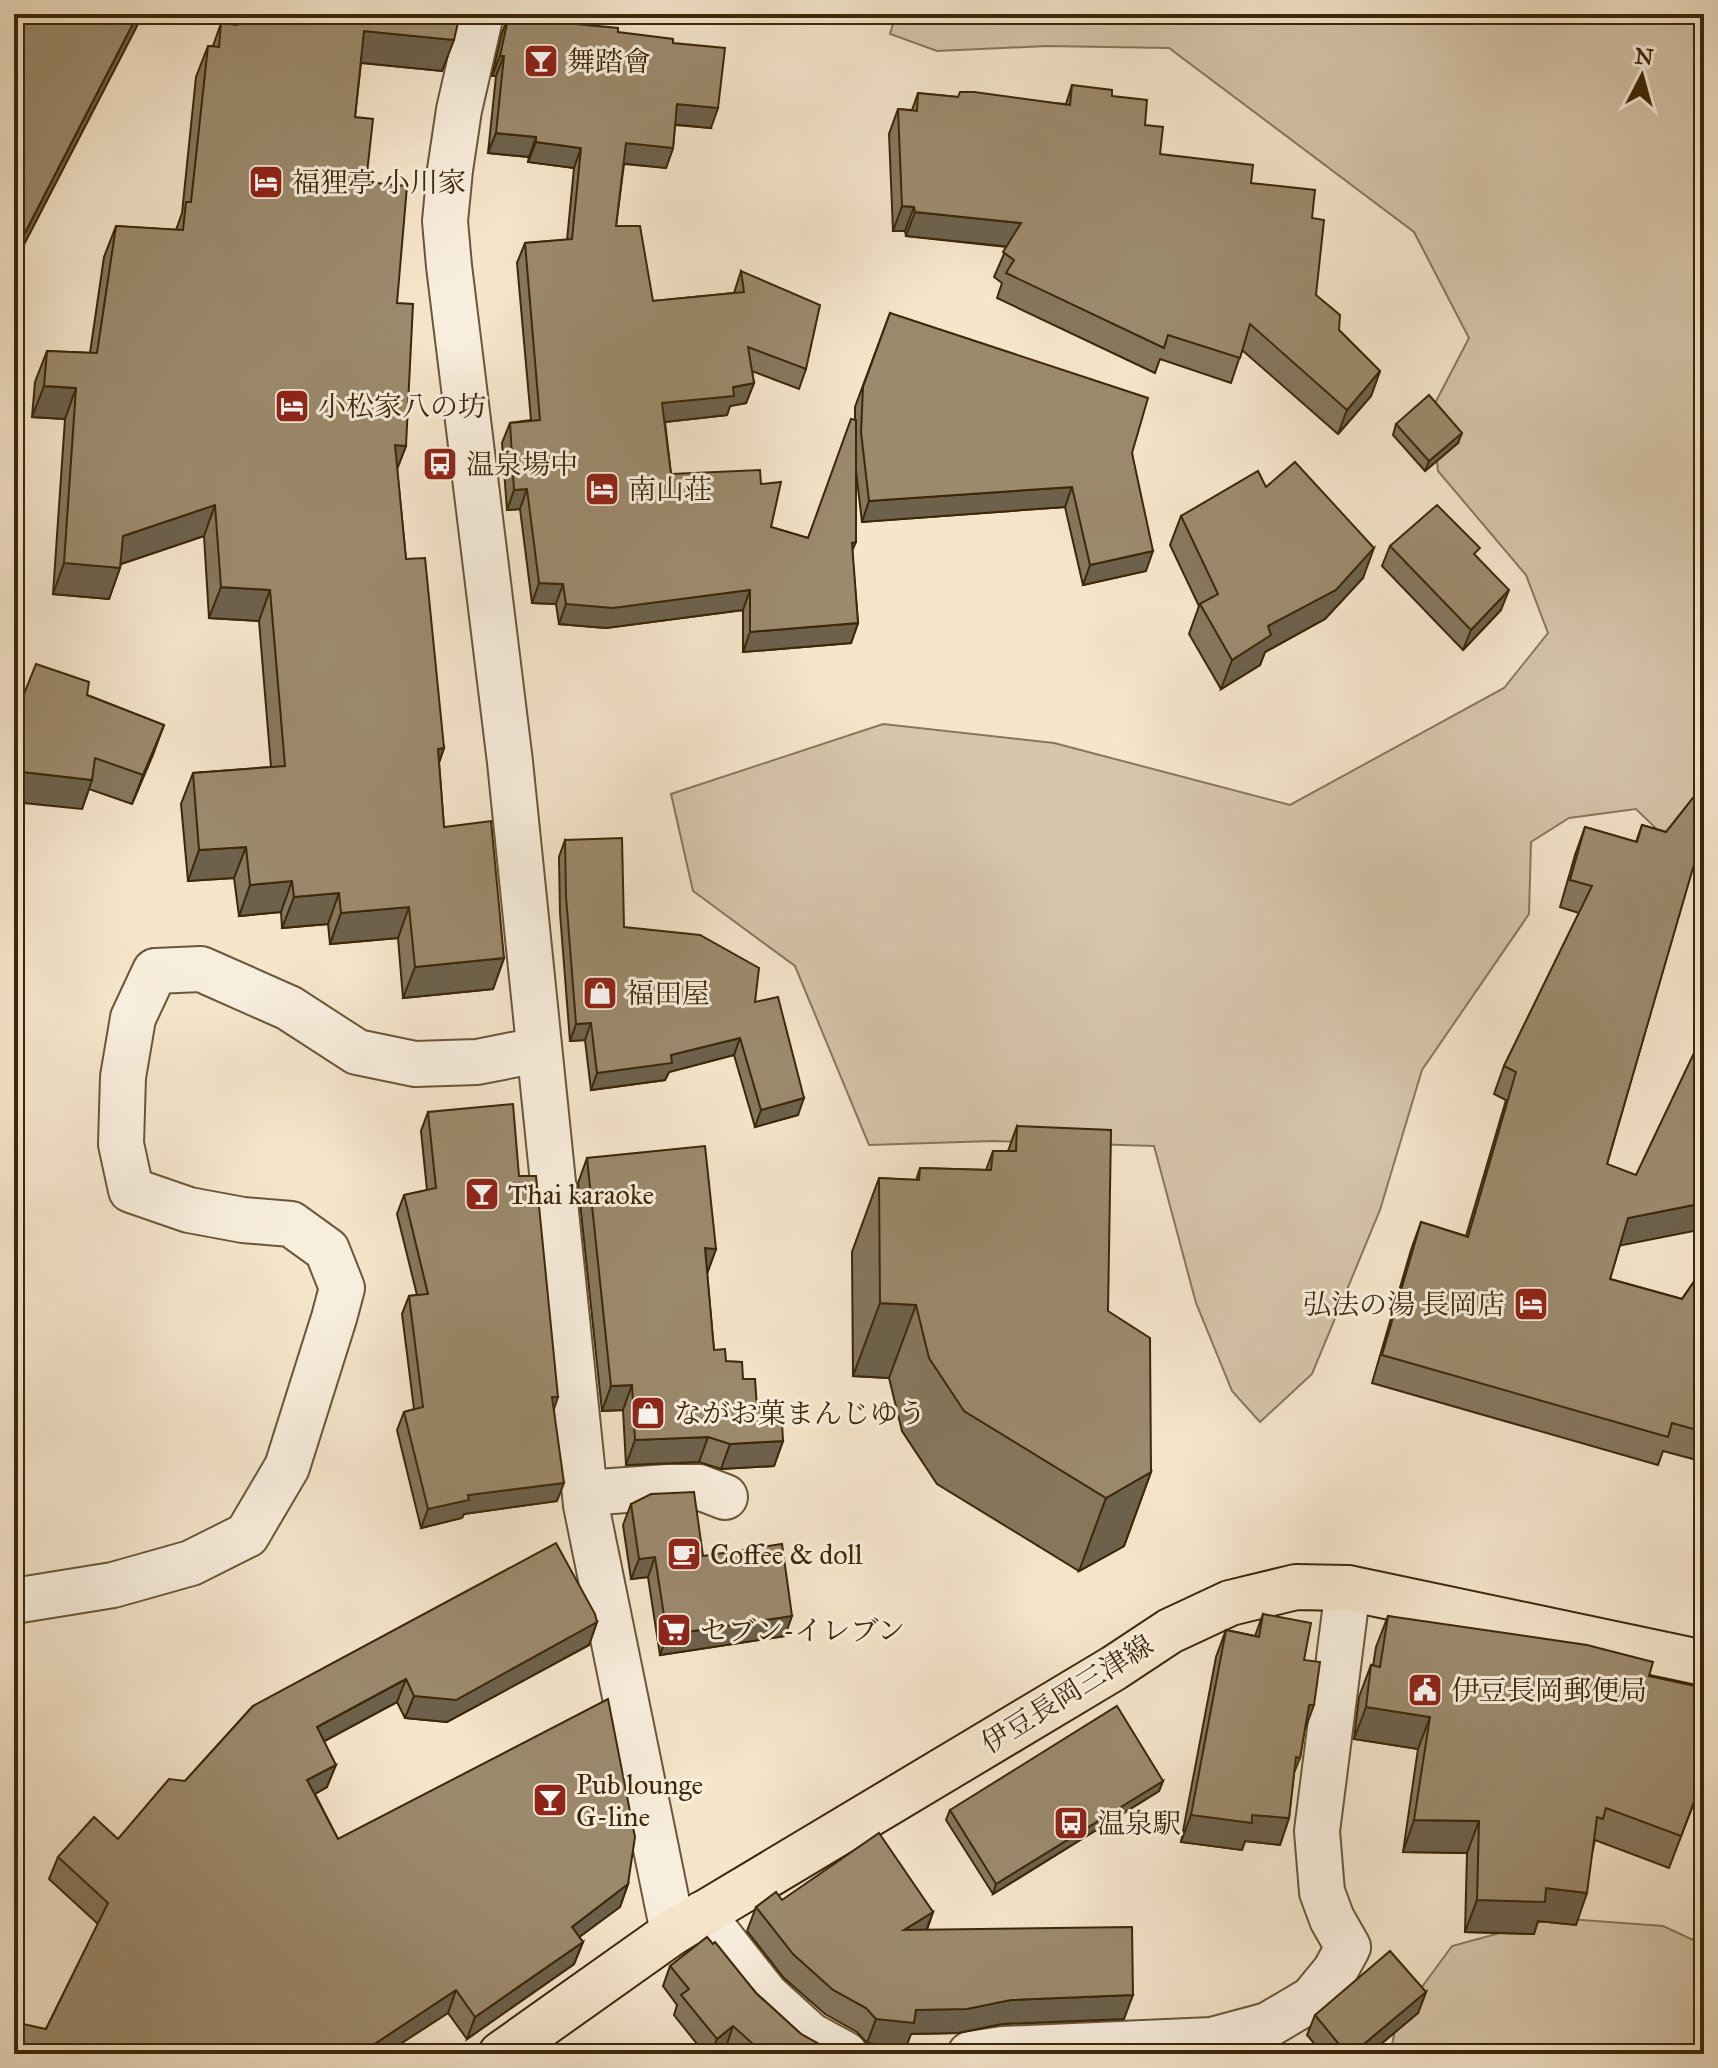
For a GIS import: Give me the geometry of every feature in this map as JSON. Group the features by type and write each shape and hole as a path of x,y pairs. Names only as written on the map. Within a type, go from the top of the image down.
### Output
{"main road":[{"name":"伊豆長岡三津線","path":"501,2054 688,1923 1114,1668 1170,1631 1230,1603 1296,1587 1348,1588 1704,1663"}],"street":[{"path":"481,14 459,110 445,221 509,748 585,1493 688,1923 810,2035 845,2054"},
{"path":"14,1601 113,1585 191,1563 247,1535 287,1467 342,1288 327,1250 291,1224 243,1220 189,1210 131,1190 121,1144 123,1077 133,1018 155,971 201,969 289,1008 357,1052 415,1064 477,1062 538,1050"},
{"path":"585,1493 699,1487 725,1497"},
{"path":"970,2054 1003,2049 1212,2040 1268,2025 1312,1999 1320,1990 1348,1947 1332,1919 1322,1892 1317,1831 1348,1588"}],"shaded area":[{"path":"896,14 1704,14 1704,875 1636,809 1569,818 1531,842 1529,914 1422,1070 1380,1210 1312,1374 1260,1422 1232,1391 1196,1303 1154,1146 992,1141 869,1145 795,966 693,891 671,794 883,724 1054,743 1290,805 1504,688 1548,633 1526,575 1438,471 1432,409 1469,338 1414,232 1169,48 1047,46 937,51 890,34"},
{"path":"1555,1918 1663,1926 1704,1945 1704,2054 1390,2054 1397,2021 1452,1946"}],"building":[{"path":"14,14 138,14 14,254"},
{"path":"238,14 460,14 454,40 364,31 355,117 373,119 366,182 407,186 397,303 413,304 406,446 395,445 406,559 425,558 444,748 438,749 444,827 491,821 504,958 415,967 409,907 341,913 339,893 294,897 292,881 250,885 246,847 199,850 193,773 285,766 270,590 221,587 215,505 123,536 120,568 64,563 76,388 44,386 47,351 97,353 116,226 183,230 186,202 191,202 208,46 219,47 221,23 237,25"},
{"path":"509,14 566,19 566,23 618,28 618,32 673,39 673,43 725,48 718,108 677,104 673,148 626,143 616,226 640,226 653,301 744,292 741,271 820,305 806,369 748,347 754,383 733,387 734,396 662,403 671,474 760,470 761,484 781,482 771,527 808,538 851,419 856,420 856,542 852,543 858,623 750,632 750,590 613,608 566,604 563,584 539,583 527,489 514,490 510,423 540,420 525,243 572,239 581,148 536,142 536,137 496,133 504,56 500,56"},
{"path":"1072,85 1112,90 1112,96 1147,100 1145,125 1163,127 1160,154 1253,165 1251,183 1315,190 1312,218 1324,220 1316,295 1340,315 1339,330 1380,371 1347,410 1250,324 1240,358 1168,335 1164,348 1006,273 1014,260 1003,252 1021,223 915,212 914,207 902,206 898,109 917,111 918,93 958,97 960,92 974,92 1070,105"},
{"path":"890,313 1148,398 1132,453 1153,551 1090,565 1072,487 869,501 861,432 863,387"},
{"path":"1429,395 1462,433 1429,461 1396,424"},
{"path":"1295,462 1374,548 1336,590 1268,626 1271,635 1232,660 1200,604 1218,594 1181,516 1258,471 1266,487"},
{"path":"1437,505 1480,548 1474,554 1509,590 1471,630 1390,546"},
{"path":"36,664 89,682 87,695 164,725 143,775 95,758 92,780 14,771 14,719"},
{"path":"1704,784 1704,830 1607,1164 1636,1175 1704,1032 1704,1203 1628,1218 1610,1279 1682,1299 1704,1267 1704,1432 1672,1423 1668,1437 1382,1355 1421,1222 1468,1237 1516,1072 1504,1066 1592,886 1570,880 1585,827 1637,842 1642,825 1666,832"},
{"path":"622,838 624,927 700,935 759,968 755,1002 778,997 804,1098 761,1110 740,1038 671,1055 672,1063 597,1073 591,1023 576,1024 565,840"},
{"path":"513,1104 519,1176 536,1176 558,1397 552,1397 564,1483 468,1495 469,1500 428,1509 404,1412 423,1407 409,1296 428,1294 404,1195 436,1188 428,1112"},
{"path":"1017,1126 1111,1130 1108,1311 1150,1338 1151,1472 1106,1498 964,1411 929,1358 916,1305 880,1303 879,1178 919,1180 920,1168 991,1170 993,1151 1016,1151"},
{"path":"705,1146 716,1249 705,1248 714,1350 725,1349 726,1361 742,1362 743,1379 755,1379 757,1407 781,1405 783,1441 730,1444 708,1437 635,1440 632,1385 611,1386 587,1158"},
{"path":"694,1492 703,1556 782,1544 792,1616 667,1635 655,1557 639,1559 631,1504 651,1494"},
{"path":"556,1543 597,1622 456,1700 414,1696 406,1679 317,1727 336,1765 307,1780 338,1839 608,1699 635,1837 628,1884 572,1927 583,1942 475,2017 456,1990 364,2051 366,2054 14,2054 14,2022 46,2029 108,1903 58,1857 94,1817 118,1839 169,1779 185,1781 253,1706"},
{"path":"1263,1614 1311,1623 1304,1660 1320,1662 1314,1705 1309,1705 1300,1758 1296,1757 1289,1818 1252,1815 1252,1823 1191,1815 1226,1630 1259,1637"},
{"path":"1388,1616 1587,1645 1653,1662 1649,1676 1704,1688 1704,1775 1681,1836 1606,1808 1603,1819 1597,1817 1587,1893 1546,1888 1545,1902 1477,1900 1479,1821 1414,1820 1430,1717 1366,1707 1371,1665 1380,1667"},
{"path":"1117,1706 1163,1781 996,1884 950,1810"},
{"path":"879,1833 933,1912 904,1930 1132,1927 1133,1995 1011,2000 967,2009 916,2010 914,2023 876,2019 866,2008 833,1990 793,1954 756,1907 776,1892 782,1900"},
{"path":"707,1937 713,1944 715,1942 756,1993 801,2034 837,2054 764,2054 733,2026 717,2039 681,1995 689,1989 670,1966"},
{"path":"1390,1951 1426,1992 1352,2054 1347,2054 1315,2015"},
{"path":"1130,2049 1131,2054 1013,2054"}],"place":[{"name":"舞踏會","path":"541,61"},
{"name":"福狸亭 小川家","path":"266,182"},
{"name":"小松家八の坊","path":"292,406"},
{"name":"温泉場中","path":"440,464"},
{"name":"南山荘","path":"602,489"},
{"name":"福田屋","path":"600,993"},
{"name":"Thai karaoke","path":"482,1194"},
{"name":"弘法の湯 長岡店","path":"1531,1304"},
{"name":"ながお菓まんじゆう","path":"648,1413"},
{"name":"Coffee & doll","path":"684,1554"},
{"name":"セブン-イレブン","path":"674,1630"},
{"name":"伊豆長岡郵便局","path":"1425,1690"},
{"name":"Pub lounge G-line","path":"550,1800"},
{"name":"温泉駅","path":"1071,1823"}]}
